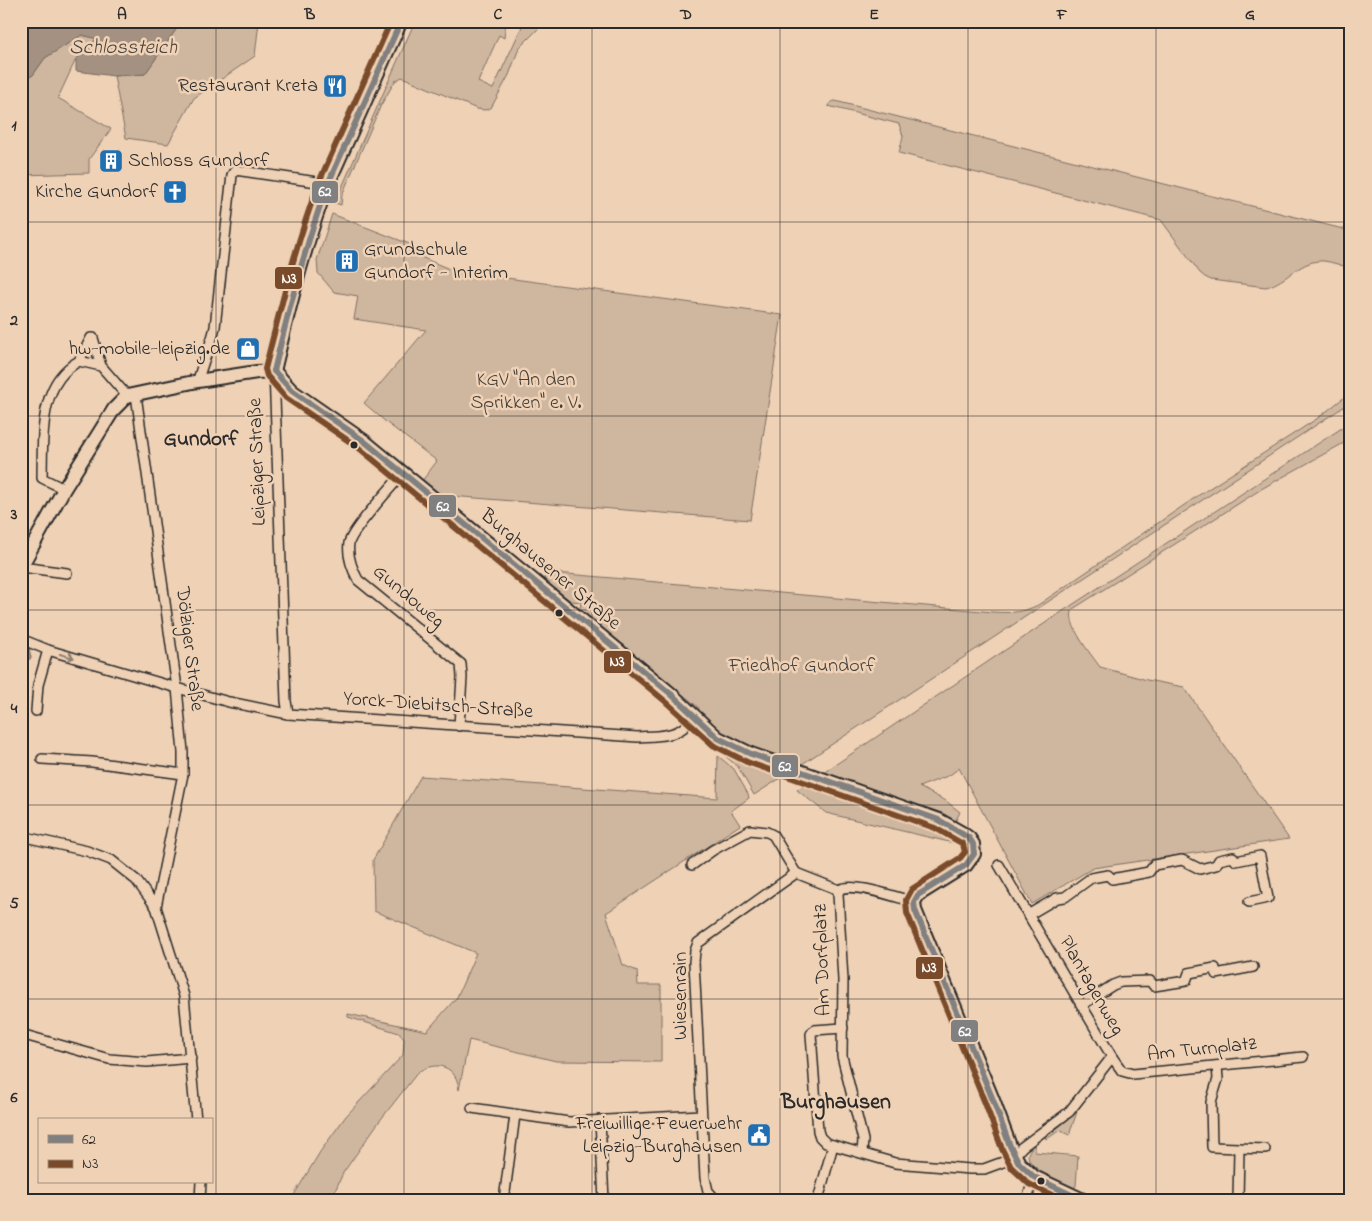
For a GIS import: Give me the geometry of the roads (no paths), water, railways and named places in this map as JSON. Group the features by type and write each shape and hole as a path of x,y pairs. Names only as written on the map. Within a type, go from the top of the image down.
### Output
{"street":[{"name":"Leipziger Straße","path":"288,714 274,371 317,212 401,21"},
{"path":"198,381 201,365 212,340 215,327 232,175 235,170 316,182 327,186"},
{"path":"64,490 42,478 44,417 50,394 72,364 79,360 87,342 92,338 101,366"},
{"path":"79,360 101,366 132,395"},
{"path":"67,573 21,567 64,490 114,409 132,395 198,381 274,371"},
{"name":"Burghausener Straße","path":"274,371 292,391 364,441 664,689 718,738 736,748 939,820 969,838 974,848 974,854 966,865 918,895 914,902"},
{"name":"Dölziger Straße","path":"132,395 177,688 183,752 183,774 156,907"},
{"name":"Gundoweg","path":"403,473 353,534 349,548 350,560 358,580 461,664 459,726"},
{"name":"Yorck-Diebitsch-Straße","path":"21,640 48,650 177,688 229,702 288,714 638,737 656,736 676,731 683,728 693,715"},
{"path":"36,712 38,685 48,650"},
{"path":"42,759 92,762 183,774"},
{"path":"692,865 713,850 750,830 767,832 772,835 796,873 839,890 842,887 853,886 914,902 915,910 1015,1155 1030,1173 1083,1200"},
{"path":"21,836 87,851 112,860 136,880 156,907 182,987 196,1118"},
{"path":"1028,915 1057,898 1065,897 1091,878 1108,875 1112,880 1149,872 1154,866 1182,860 1200,869 1216,865 1219,860 1233,857 1236,861 1260,856 1268,898 1249,902"},
{"name":"Plantagenweg","path":"999,865 1112,1057 1068,1112 1022,1147 1015,1155"},
{"name":"Wiesenrain","path":"716,1200 705,1184 695,951 698,943 796,873"},
{"name":"Am Dorfplatz","path":"839,890 844,980 842,1056 864,1140 862,1153"},
{"path":"1082,1004 1113,985 1122,982 1150,981 1154,986 1186,981 1189,974 1215,968 1216,974 1253,967"},
{"name":"Am Dorfplatz","path":"833,1145 822,1140 818,1131 811,1034 814,1030 843,1028"},
{"path":"21,1034 109,1059 147,1062 191,1058"},
{"name":"Am Turnplatz","path":"1112,1057 1122,1071 1133,1074 1303,1057"},
{"path":"1217,1066 1218,1079 1212,1102 1211,1145 1214,1148 1265,1149"},
{"path":"472,1108 569,1122 701,1115"},
{"path":"504,1200 515,1115"},
{"path":"600,1120 604,1200"},
{"path":"818,1200 833,1145 895,1163 978,1170 1003,1162 1015,1155"},
{"path":"1238,1200 1239,1149"},
{"path":"1027,1200 1030,1173"},
{"path":"200,1200 201,1184"}],"water":[{"name":"Schlossteich","path":"24,21 182,21 145,74 114,76 76,71 76,59 97,39 82,35 45,58 33,75 21,82 21,24"},
{"path":"21,645 29,648 31,658 27,661 21,677"}],"place":[{"name":"Restaurant Kreta","path":"335,86"},
{"name":"Schloss Gundorf","path":"111,161"},
{"name":"Kirche Gundorf","path":"175,192"},
{"name":"Grundschule Gundorf - Interim","path":"347,261"},
{"name":"hw-mobile-leipzig.de","path":"248,349"},
{"name":"Freiwillige Feuerwehr Leipzig-Burghausen","path":"759,1135"}],"district":[{"name":"Gundorf","path":"201,440"},
{"name":"Burghausen","path":"836,1103"}],"park label":[{"name":"KGV \"An den Sprikken\" e. V.","path":"526,392"},
{"name":"Friedhof Gundorf","path":"802,666"}]}
